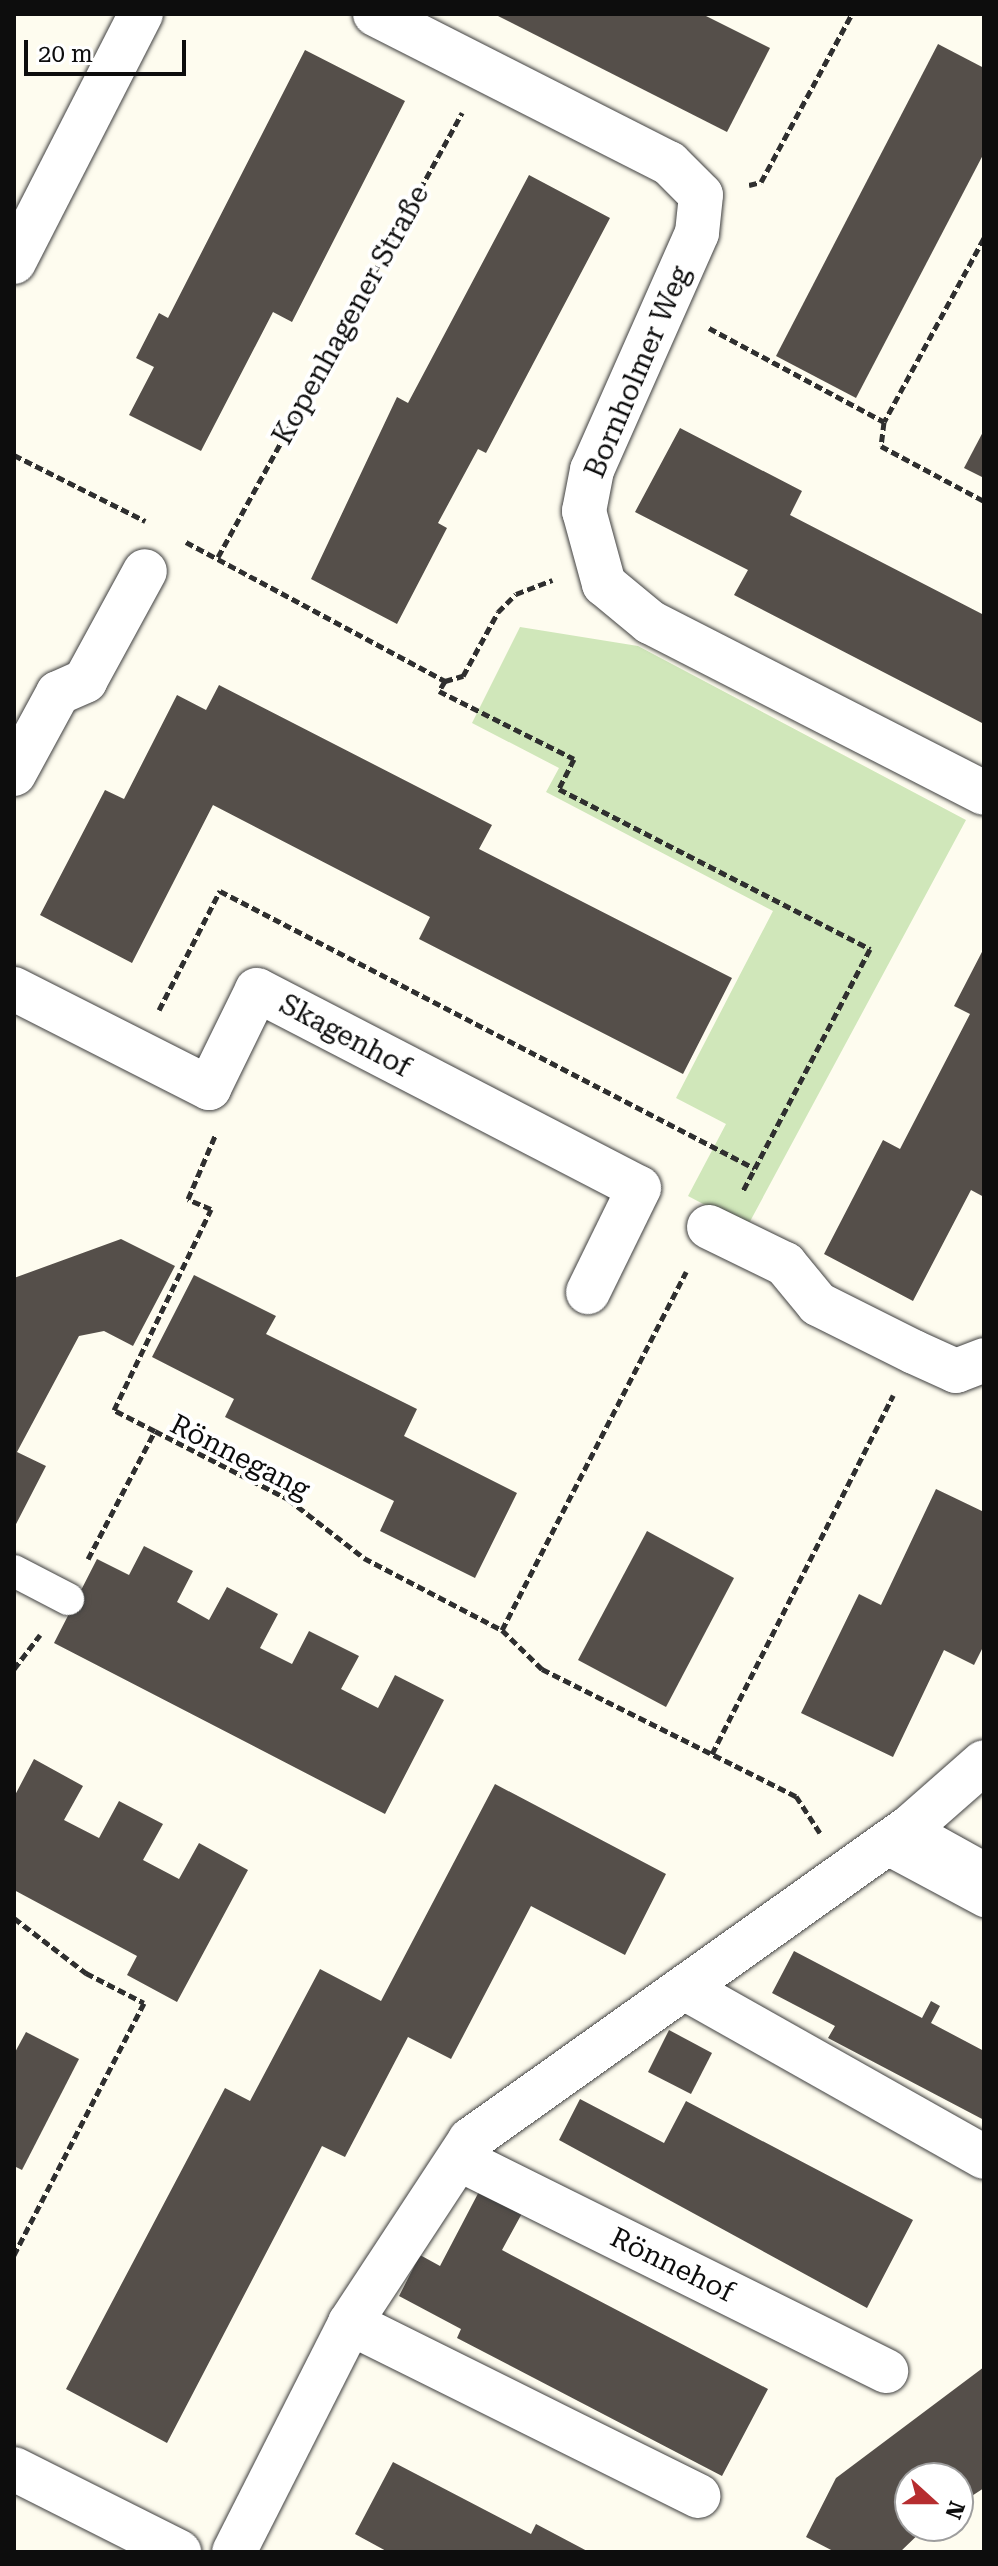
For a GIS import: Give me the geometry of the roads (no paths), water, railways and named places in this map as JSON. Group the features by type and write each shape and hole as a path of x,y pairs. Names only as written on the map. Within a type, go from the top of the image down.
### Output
{"street":[{"path":"14,262 141,14"},
{"name":"Bornholmer Weg","path":"375,14 484,73 669,163 701,195 697,233 662,303 592,470 584,511 596,570 650,622 984,793"},
{"path":"14,774 58,693 85,681 145,571"},
{"name":"Skagenhof","path":"14,989 209,1088 257,990 639,1188 588,1292"},
{"path":"715,1229 785,1264 818,1304 914,1352 956,1371 984,1360"},
{"path":"234,2552 350,2323 470,2140 686,1989 843,1870 896,1837 984,1762"},
{"path":"686,1989 984,2157"},
{"name":"Rönnehof","path":"459,2159 886,2371"},
{"path":"350,2323 698,2496"},
{"path":"14,2469 179,2552"}],"lane":[{"path":"14,1571 68,1599"},
{"path":"896,1837 984,1868"},
{"path":"896,1837 984,1901"}]}
